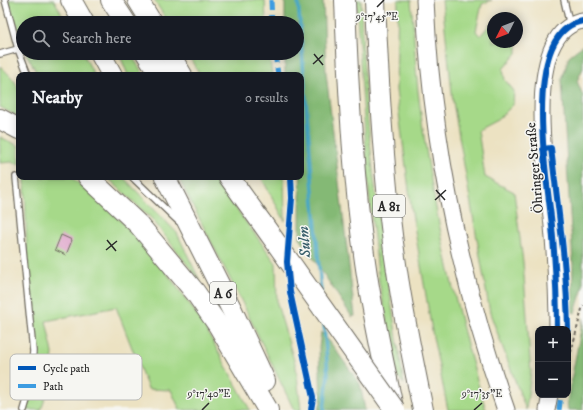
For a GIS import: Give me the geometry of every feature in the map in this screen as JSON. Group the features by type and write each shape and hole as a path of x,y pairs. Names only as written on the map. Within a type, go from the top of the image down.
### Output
{"highway":[{"path":"71,0 80,16"},
{"path":"111,0 121,16"},
{"path":"138,0 148,16"},
{"path":"345,0 351,118 361,223 375,323 394,410"},
{"name":"A 81","path":"375,0 384,157 390,220 404,316 423,410"},
{"path":"104,60 110,72"},
{"path":"150,60 158,72"},
{"path":"173,60 180,72"},
{"path":"0,120 16,128"},
{"path":"91,180 139,225 195,292 218,325 268,410"},
{"name":"A 6","path":"166,180 279,410"},
{"path":"236,180 262,223 394,410"}],"main road":[{"path":"425,0 433,94 444,173 456,233 486,353 506,410"}],"street":[{"name":"Öhringer Straße","path":"557,326 557,293 553,241 541,124 542,92 545,69 557,40 577,24"},
{"path":"547,410 549,398"}],"lane":[{"path":"5,0 16,41"},
{"path":"564,0 577,24"},
{"path":"0,54 16,50"},
{"path":"22,60 27,72"},
{"path":"16,180 33,354"},
{"path":"135,180 195,237"},
{"path":"24,410 27,400"}],"path":[{"path":"569,362 583,305"}],"green space":[{"path":"8,0 54,0 63,16 16,16 16,24"},
{"path":"154,0 265,0 266,16 164,16"},
{"path":"285,0 323,0 326,73 355,316 352,317 300,238 300,180 304,180 304,72 285,72 285,60 304,60 304,16 285,16"},
{"path":"356,0 361,0 370,145 382,241 404,384 397,376 379,281 369,194"},
{"path":"398,0 411,0 418,91 423,131 437,212 454,292 474,371 486,410 448,410 433,337 412,213 396,90"},
{"path":"442,0 492,0 482,4 476,31 480,36 487,28 487,48 517,48 517,53 503,69 505,80 514,91 513,105 497,120 478,130 485,177 514,192 523,262 531,372 526,410 490,313 453,102"},
{"path":"583,45 583,68 577,81 583,96 583,287 575,313 572,312 573,264 562,80 569,56"},
{"path":"30,60 86,60 92,72 36,72"},
{"path":"122,60 134,60 142,72 127,72"},
{"path":"191,60 270,60 272,72 198,72"},
{"path":"0,66 16,83 16,115 0,107"},
{"path":"0,137 16,145 16,163 0,163"},
{"path":"25,180 75,180 108,208 152,253 201,320 250,410 180,410 171,390 148,389 142,374 142,354 134,354 116,307 46,321 53,354 36,354 27,267"},
{"path":"110,180 126,180 177,233 200,281 152,219"},
{"path":"180,180 215,180 276,263 277,304 296,367 301,410 294,410 243,304"},
{"path":"263,180 284,180 285,221"},
{"path":"583,318 583,410 568,410 567,402 568,398 571,398 571,381"},
{"path":"321,332 330,342 360,384 365,410 318,410 321,402 319,348"},
{"path":"29,400 45,400 41,410 26,410"}],"building":[{"path":"61,235 72,240 66,255 55,250"}],"waterway":[{"name":"Sulm","path":"298,0 299,16"},
{"name":"Sulm","path":"303,60 304,72"},
{"name":"Sulm","path":"304,76 321,292"},
{"name":"Sulm","path":"324,324 328,375 324,410"}],"marked path":[{"path":"271,0 272,16"},
{"path":"276,60 278,72"},
{"path":"559,410 561,398"}],"cycle path":[{"path":"557,326 554,252 543,145 542,111 544,79 551,51 563,31 583,21"},
{"path":"543,149 551,148 564,261 568,326"},
{"path":"291,180 292,198 287,262 290,292 313,398 311,410"}]}
